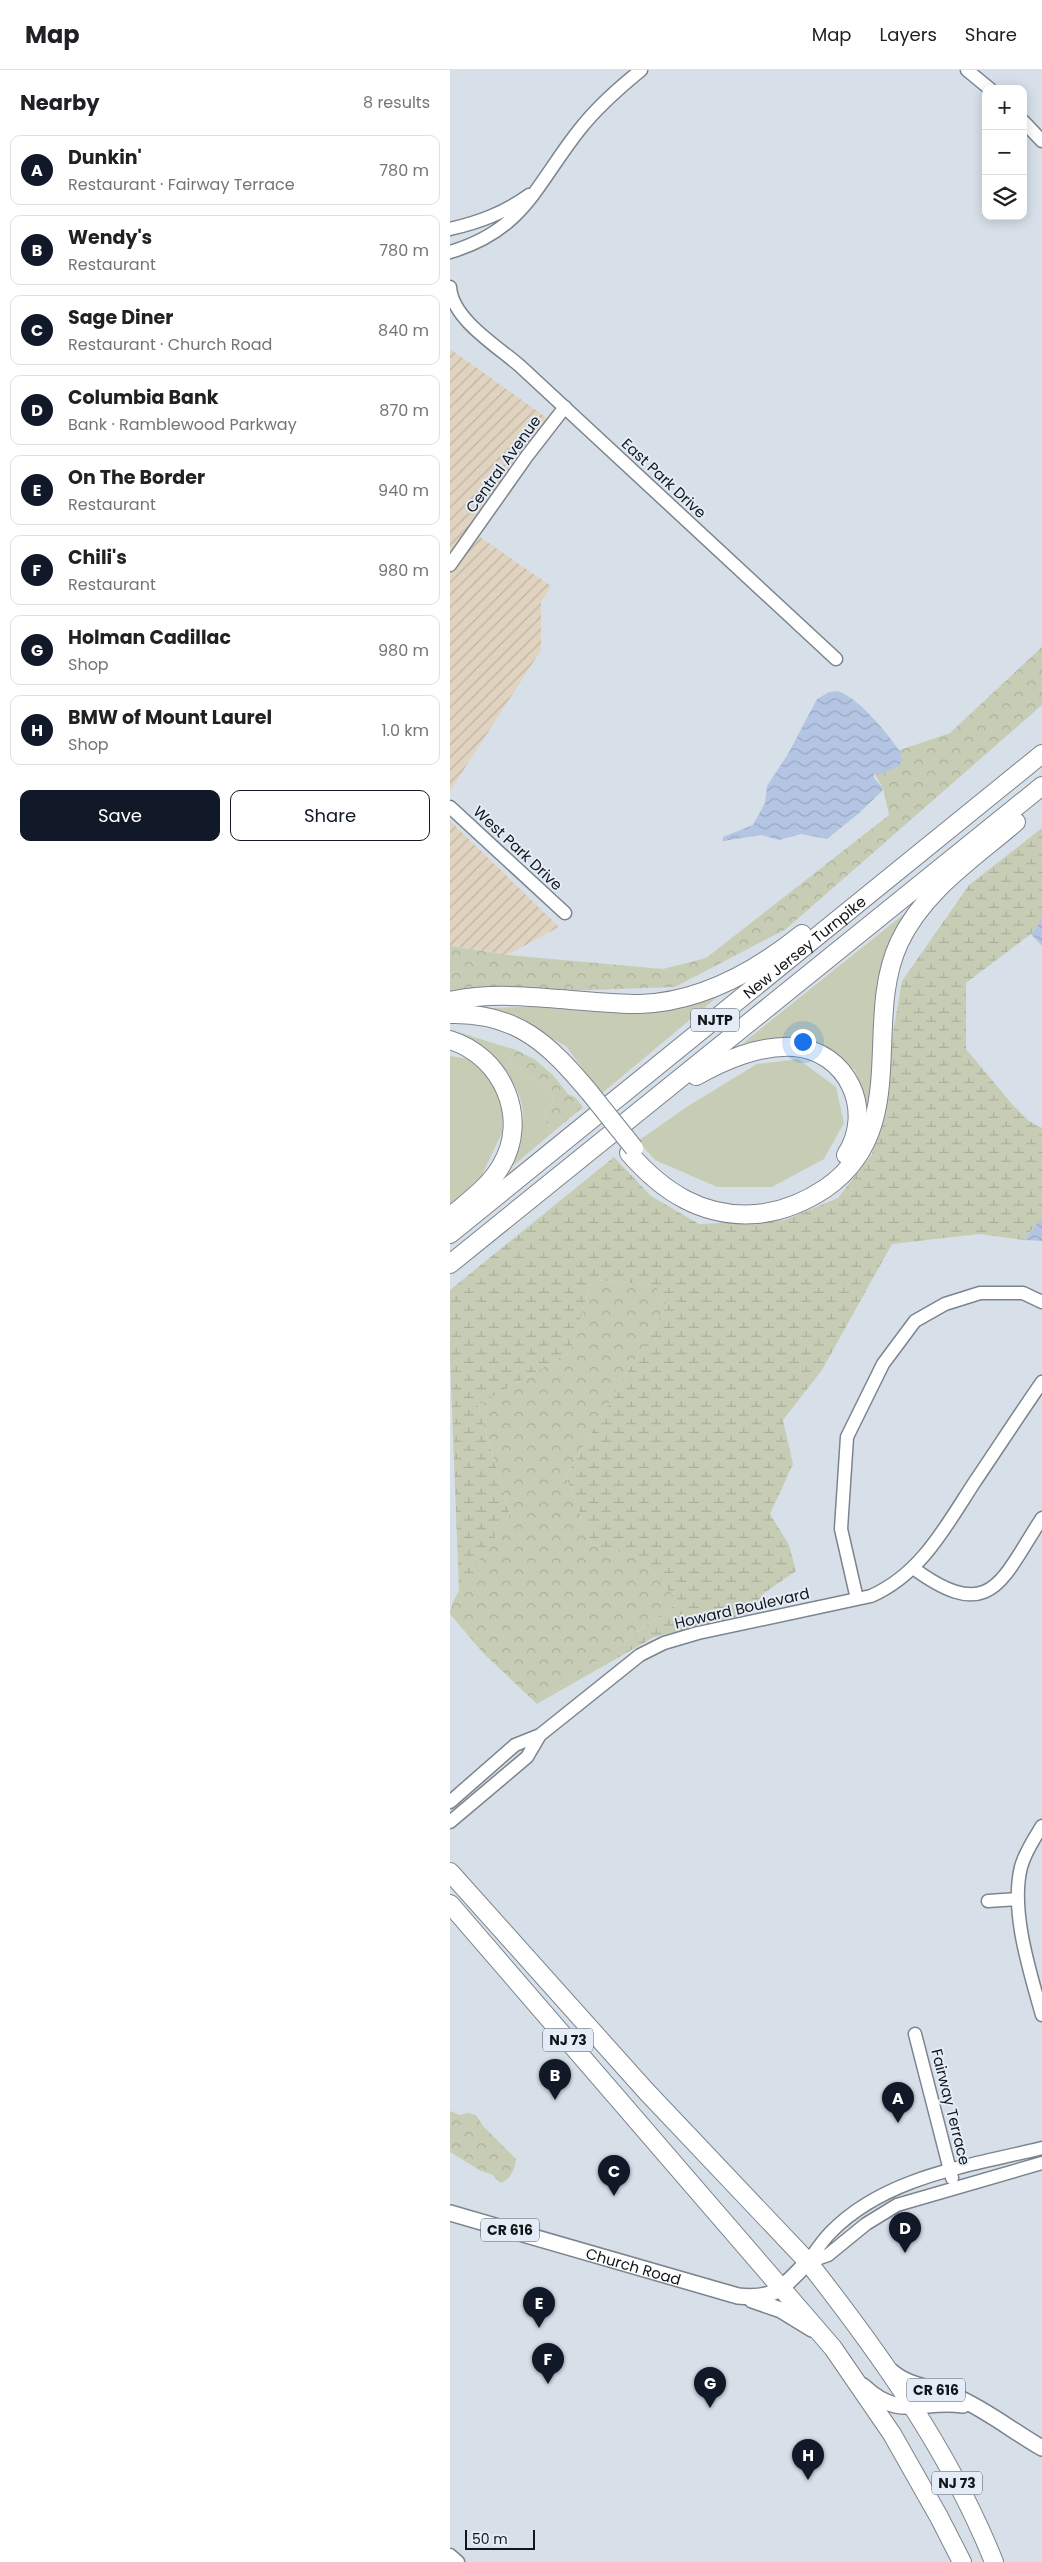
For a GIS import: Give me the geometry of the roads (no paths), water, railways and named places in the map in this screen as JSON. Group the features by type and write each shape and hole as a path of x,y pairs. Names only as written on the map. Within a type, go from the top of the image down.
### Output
{"highway":[{"path":"450,1001 498,995 642,1004 690,996 722,984 751,970 777,954 1023,757 1042,745"},
{"name":"New Jersey Turnpike","path":"450,1234 1042,754"},
{"name":"New Jersey Turnpike","path":"450,1264 1042,786"},
{"path":"450,1014 492,1018 532,1034 553,1051 652,1178 667,1190 696,1206 720,1212 747,1215 773,1211 797,1204 829,1185 859,1153 876,1113 880,1092 888,986 893,960 905,931 932,894 1042,800"},
{"path":"450,1023 488,1026 523,1040 564,1073 587,1096"},
{"path":"450,1040 476,1052 496,1072 507,1090 512,1110 513,1129 507,1156 497,1173 450,1217"},
{"path":"557,1178 578,1170 659,1102 694,1077 719,1064 758,1051 792,1047 822,1055 844,1074 856,1098 856,1132 853,1142 841,1162 811,1187 776,1202 732,1205 695,1195 653,1169 632,1150"},
{"name":"NJ 73","path":"450,1872 646,2091 808,2262 890,2370 913,2407 958,2483 994,2562"},
{"name":"NJ 73","path":"450,1904 829,2342 856,2380 911,2466 962,2562"}],"main road":[{"name":"Church Road","path":"450,2213 738,2296 766,2296 782,2287 808,2262"},
{"name":"CR 616","path":"738,2296 791,2315 829,2342"},
{"name":"CR 616","path":"890,2370 906,2382 949,2394 982,2411 1042,2448"},
{"name":"CR 616","path":"856,2380 875,2396 890,2405 913,2407 946,2403 982,2411"}],"street":[{"path":"450,252 475,244 495,233 515,217 541,186 591,116 641,70"},
{"path":"967,70 985,85"},
{"path":"1027,125 1042,140"},
{"path":"450,230 482,221 498,214 541,186"},
{"name":"East Park Drive","path":"450,287 453,302 468,322"},
{"name":"East Park Drive","path":"450,310 468,322 565,407 836,659"},
{"name":"Central Avenue","path":"450,565 565,407"},
{"name":"West Park Drive","path":"450,807 565,913"},
{"path":"857,1599 841,1529 847,1437 884,1364 915,1321 945,1304 980,1293 1023,1293 1042,1302"},
{"name":"Howard Boulevard","path":"450,1802 516,1745 540,1735 640,1655 664,1643 698,1633 871,1596 890,1588 913,1568 930,1549 1042,1382"},
{"path":"913,1568 937,1586 953,1592 970,1596 987,1592 999,1583 1042,1518"},
{"name":"Howard Boulevard","path":"450,1822 527,1757 540,1735"},
{"path":"1042,1826 1021,1867 1018,1899 1022,1931 1042,2015"},
{"path":"988,1901 1018,1899"},
{"name":"Fairway Terrace","path":"915,2034 955,2187"},
{"path":"808,2262 830,2233 866,2204 896,2188 950,2170 1042,2148"},
{"path":"808,2262 828,2255 866,2224 897,2205 1042,2163"},
{"path":"450,2556 458,2562"}],"water":[{"path":"838,691 864,709 889,736 901,753 902,760 899,766 882,774 874,773 874,778 883,788 882,791 858,814 827,839 801,834 779,840 761,835 723,841 723,837 753,825 765,803 767,786 788,754 817,699 829,692"},
{"path":"1042,914 1042,946 1031,934 1038,925"},
{"path":"1042,1217 1042,1241 1024,1240"}],"place":[{"name":"Wendy's","path":"555,2100"},
{"name":"Dunkin'","path":"898,2123"},
{"name":"Sage Diner","path":"614,2196"},
{"name":"Columbia Bank","path":"905,2253"},
{"name":"On The Border","path":"539,2328"},
{"name":"Chili's","path":"548,2384"},
{"name":"Holman Cadillac","path":"710,2408"},
{"name":"BMW of Mount Laurel","path":"808,2480"}]}
